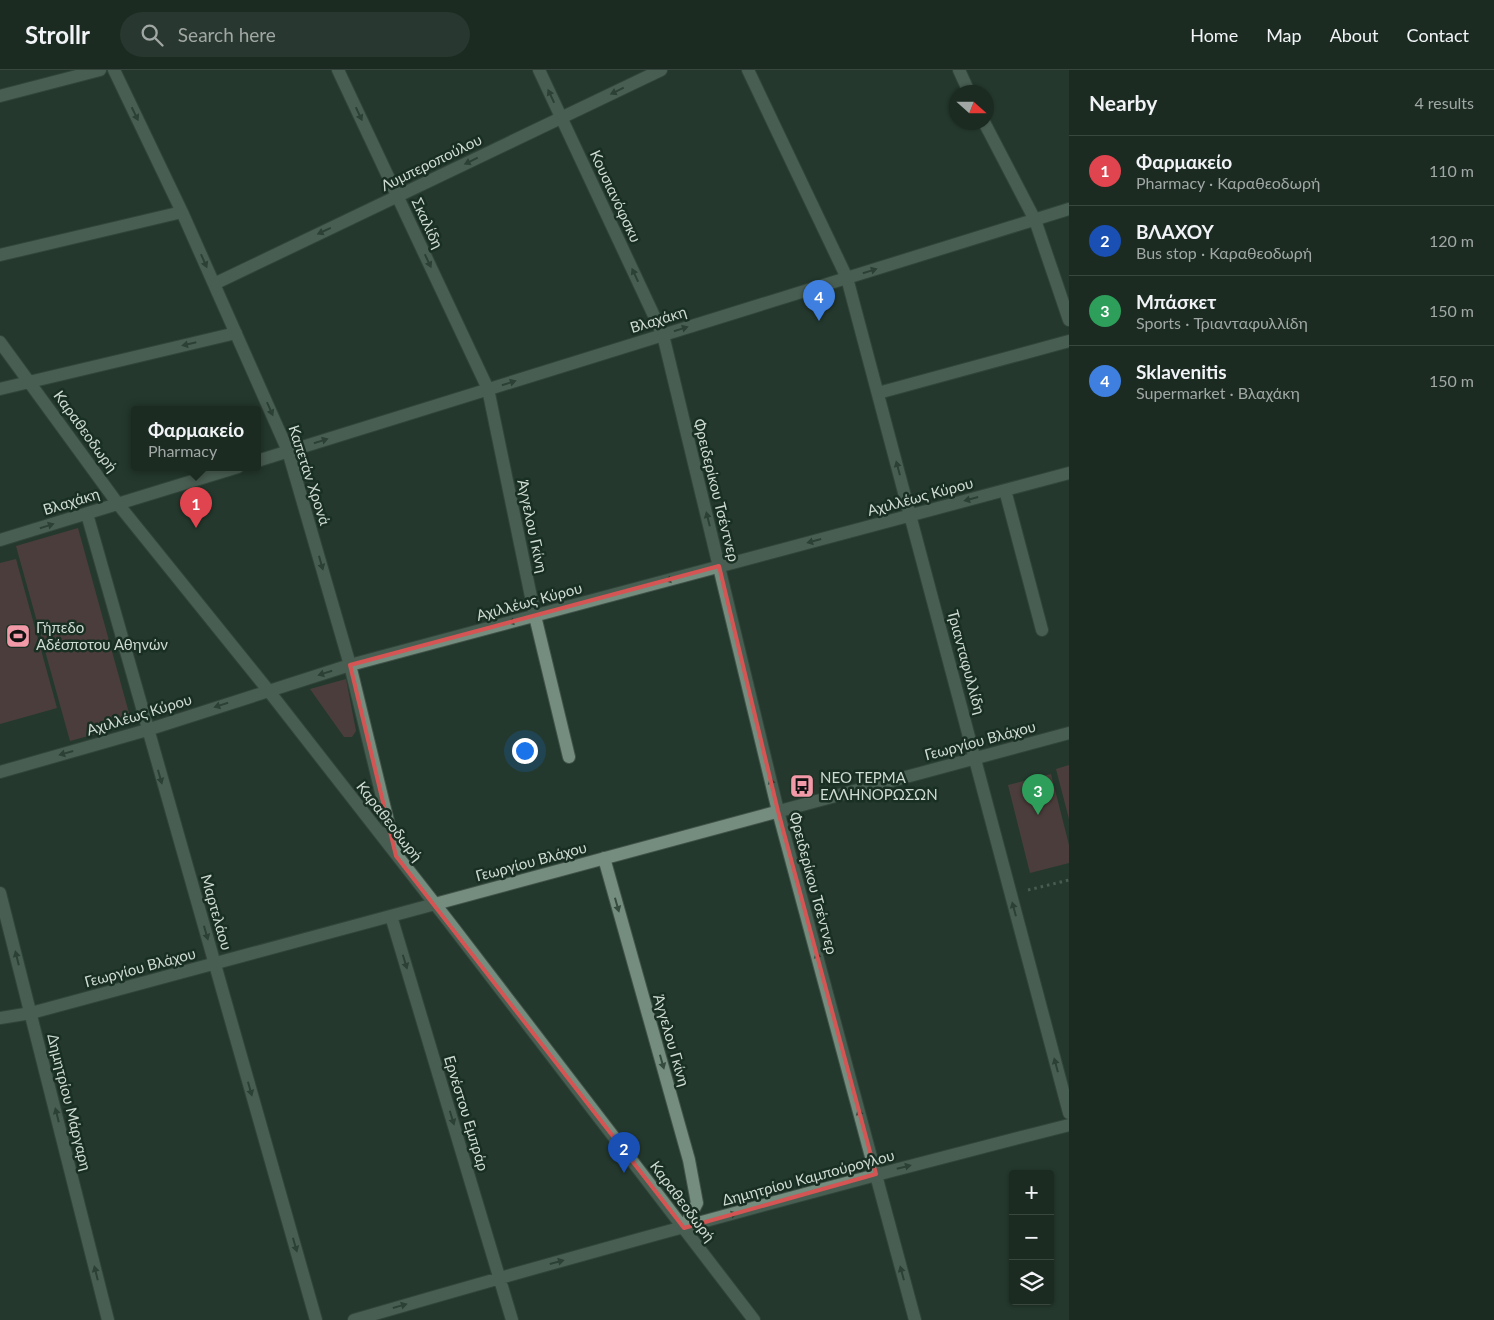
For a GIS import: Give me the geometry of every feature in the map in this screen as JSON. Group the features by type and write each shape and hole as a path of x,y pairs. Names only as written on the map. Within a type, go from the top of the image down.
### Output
{"street":[{"path":"0,96 100,70"},
{"name":"Καπετάν Χρονά","path":"114,70 182,212 288,451 350,665 396,856"},
{"name":"Σκαλίδη","path":"338,70 488,389"},
{"name":"Κουσιανόφσκυ","path":"539,70 662,335"},
{"name":"Λυμπεροπούλου","path":"214,284 661,70"},
{"name":"Τριανταφυλλίδη","path":"748,70 847,278 1069,1112"},
{"path":"959,70 966,85"},
{"path":"988,130 1035,220 1069,320"},
{"name":"Βλαχάκη","path":"261,460 1069,209"},
{"path":"0,255 182,212"},
{"path":"0,389 236,334"},
{"name":"Φρειδερίκου Τσέντνερ","path":"662,335 778,811 915,1320"},
{"path":"878,393 1069,341"},
{"name":"Καραθεοδωρή","path":"0,342 118,504 268,690 754,1320"},
{"name":"Άγγελου Γκίνη","path":"488,389 535,616 569,757"},
{"name":"Βλαχάκη","path":"0,540 225,471"},
{"name":"Αχιλλέως Κύρου","path":"0,772 147,730 350,665 1069,473"},
{"path":"1006,490 1042,630"},
{"name":"Μαρτελάου","path":"87,514 316,1320"},
{"name":"Γεωργίου Βλάχου","path":"0,1018 31,1013 1069,733"},
{"name":"Άγγελου Γκίνη","path":"604,858 689,1160 697,1203 684,1228"},
{"name":"Δημητρίου Μάργαρη","path":"0,893 108,1320"},
{"name":"Ερνέστου Εμπράρ","path":"391,916 512,1320"},
{"name":"Δημητρίου Καμπούρογλου","path":"354,1320 500,1277 876,1174 1069,1125"}],"path":[{"path":"1010,895 1069,880"}],"highlighted area":[{"path":"719,566 778,811 876,1174 684,1228 396,856 350,665"}],"shaded area":[{"path":"78,528 132,724 70,741 16,546"},
{"name":"Γήπεδο Αδέσποτου Αθηνών","path":"16,559 57,708 0,724 0,563"},
{"path":"346,679 356,731 352,737 344,737 310,689"},
{"path":"1069,765 1069,819 1056,769"},
{"path":"1051,774 1069,845 1069,863 1030,873 1008,785"}],"place":[{"name":"Sklavenitis","path":"819,321"},
{"name":"Φαρμακείο","path":"196,528"},
{"name":"Γήπεδο Αδέσποτου Αθηνών","path":"18,636"},
{"name":"ΝΕΟ ΤΕΡΜΑ ΕΛΛΗΝΟΡΩΣΩΝ","path":"802,786"},
{"name":"Μπάσκετ","path":"1038,815"},
{"name":"ΒΛΑΧΟΥ","path":"624,1173"}]}
